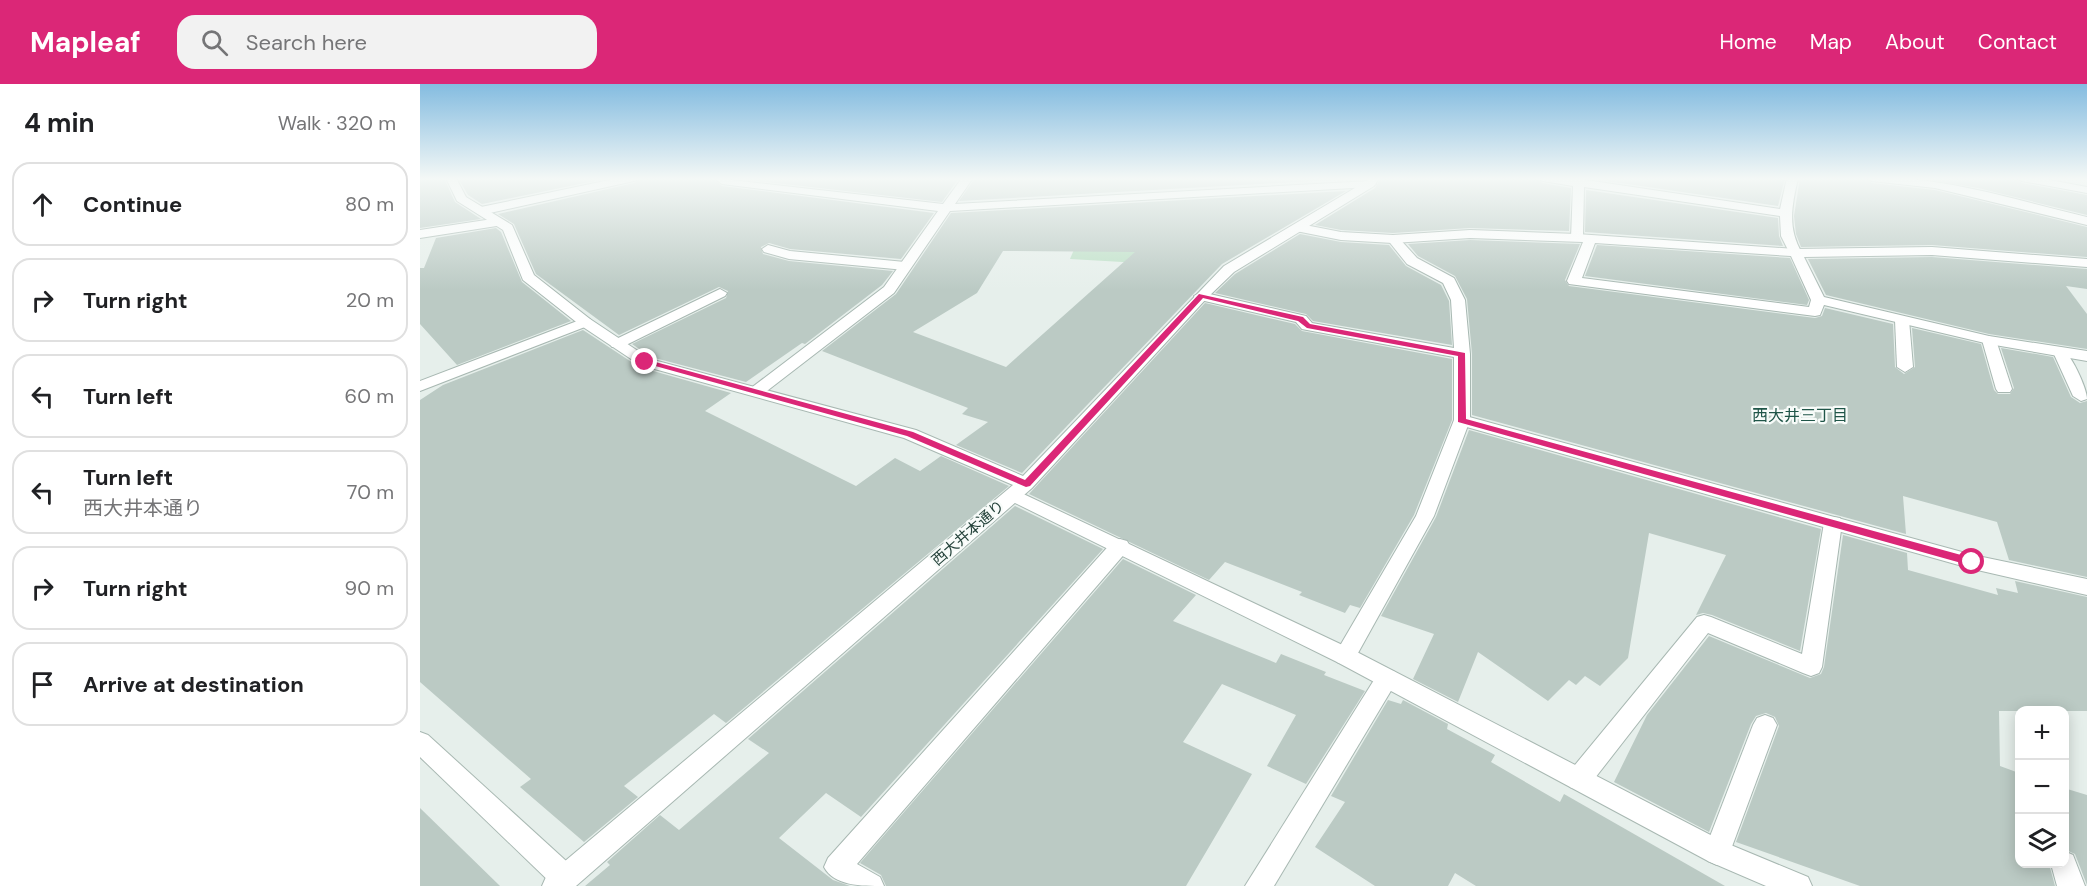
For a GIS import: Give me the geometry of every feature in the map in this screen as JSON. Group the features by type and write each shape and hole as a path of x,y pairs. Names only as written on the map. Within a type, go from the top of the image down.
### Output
{"street":[{"path":"488,215 508,228 528,276 585,322 645,362 910,434 1020,489 1120,546 1345,656 1716,852 1798,886"},
{"path":"757,391 889,291 940,215"},
{"name":"西大井本通り","path":"564,884 1020,489 1229,269 1319,215"},
{"path":"1581,215 1583,239 1574,281 1815,312 1818,300 1796,253 1788,242 1786,215"},
{"path":"2064,215 2087,221"},
{"path":"420,234 499,222"},
{"path":"1300,228 1341,236 1393,239 1470,234 1796,253 1932,251 2087,263"},
{"path":"1345,656 1425,516 1462,420 1462,354 1458,300 1449,281 1412,261 1393,239"},
{"path":"768,249 789,255 905,266"},
{"path":"617,344 720,293"},
{"path":"1201,296 1301,319 1307,326 1462,354"},
{"path":"1818,300 1989,340 2087,356"},
{"path":"1902,320 1905,367"},
{"path":"420,386 585,322"},
{"path":"1989,340 2004,389"},
{"path":"2060,352 2081,396"},
{"path":"1462,420 1972,562 2087,587"},
{"path":"1579,779 1704,623 1811,667 1833,524"},
{"path":"870,886 837,867 1120,546"},
{"path":"1259,886 1387,678"},
{"path":"1716,852 1764,725"},
{"path":"420,742 564,884"},
{"path":"2065,868 2071,886"}],"green space":[{"path":"1081,233 1149,233 1140,263 1070,259"}],"building":[{"path":"420,215 476,215 481,219 420,228"},
{"path":"500,215 932,215 901,259 790,249 769,243 761,247 763,254 789,261 893,271 882,285 805,344 802,343 746,382 651,357 632,344 726,298 728,291 719,287 619,335 536,274 514,224"},
{"path":"949,215 1305,215 1222,264 1022,473 956,445 988,422 962,414 968,408 822,351 896,294","holes":["1003,251 1135,252 1006,367 913,332 977,293"]},
{"path":"1331,215 1570,215 1569,231 1470,228 1393,233 1341,230 1315,225"},
{"path":"1585,215 1760,215 1778,218 1779,236 1783,246 1585,232"},
{"path":"2039,215 2087,227 2087,257 1932,245 1801,247 1796,234 1794,216"},
{"path":"496,228 501,232 522,282 571,321 457,365 420,324 420,268 424,268 436,238"},
{"path":"1300,234 1341,242 1389,245 1406,266 1441,285 1449,301 1452,345 1313,321 1306,314 1215,293 1235,274"},
{"path":"1470,240 1580,244 1565,280 1569,286 1815,318 1822,316 1825,308 1893,324 1895,367 1904,374 1915,367 1912,328 1981,344 1994,390 1998,394 2010,394 2014,388 2001,348 2053,357 2071,397 2080,403 2087,401 2087,577 2009,560 1997,522 1903,496 1906,534 1472,415 1472,354 1467,299 1455,276 1418,256 1408,244"},
{"path":"1597,245 1790,258 1809,300 1807,305 1585,276"},
{"path":"1932,257 2087,269 2087,289 2066,286 2087,314 2087,349 1989,334 1826,295 1808,259"},
{"path":"1205,303 1295,324 1302,331 1452,359 1452,420 1414,515 1360,608 1350,605 1345,613 1299,595 1302,592 1225,562 1209,580 1029,494"},
{"path":"583,330 639,367 731,393 705,411 856,486 895,458 920,471 941,456 1009,486 726,723 714,714 624,786 638,797 584,842 520,787 531,779 420,682 420,400 443,385"},
{"path":"1469,430 1821,529 1800,651 1712,615 1703,613 1696,615 1726,555 1649,533 1628,658 1600,686 1585,676 1576,685 1569,680 1548,701 1478,652 1458,702 1413,679 1434,634 1381,616 1436,517"},
{"path":"1015,506 1103,549 861,817 826,793 779,838 833,880 850,886 585,886 610,865 607,862 660,815 679,830 769,753 748,739"},
{"path":"1843,535 1907,553 1908,570 1998,595 1996,588 2018,593 2015,581 2087,597 2087,711 2069,711 2069,706 2015,706 2015,711 1999,711 2000,766 2015,772 2015,868 2050,868 2055,886 1860,886 1736,842 1779,726 1775,717 1766,713 1756,716 1751,724 1709,832 1614,782 1647,715 1709,636 1810,678 1821,674 1824,667"},
{"path":"1123,559 1196,595 1173,621 1276,663 1281,654 1326,672 1324,675 1365,691 1306,784 1267,766 1296,715 1222,684 1183,742 1252,774 1186,886 886,886 881,875 860,863"},
{"path":"1388,700 1401,704 1403,700 1448,724 1447,729 1495,755 1491,762 1560,802 1564,794 1725,886 1476,886 1455,873 1448,886 1375,886 1315,847 1345,802 1331,796"},
{"path":"2069,790 2087,795 2087,885 2075,854 2069,851"},
{"path":"420,808 500,886 420,886"}],"district":[{"name":"西大井三丁目","path":"1800,415"}],"route":[{"path":"645,362 910,434 1026,484 1201,296 1301,319 1307,326 1462,354 1462,420 1972,562"}]}
